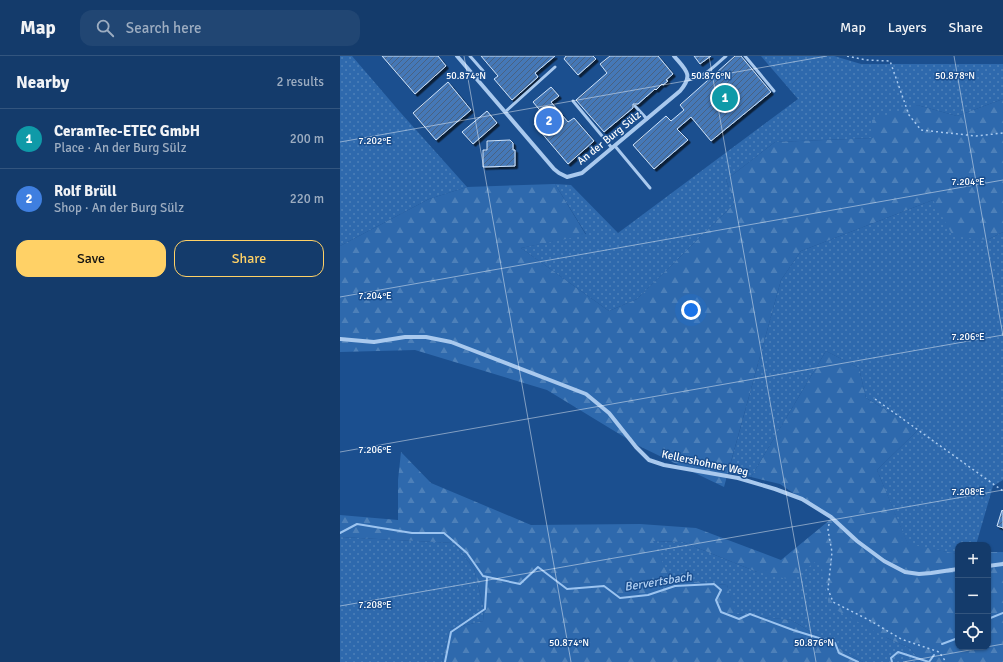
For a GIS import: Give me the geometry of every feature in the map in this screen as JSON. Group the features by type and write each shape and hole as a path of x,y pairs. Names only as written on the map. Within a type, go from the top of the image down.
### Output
{"street":[{"name":"An der Burg Sülz","path":"457,56 554,169 567,177 582,173 680,91 688,80"},
{"path":"674,56 684,67 688,80"},
{"name":"Kellershohner Weg","path":"340,339 374,342 405,337 426,337 451,342 586,394 609,413 636,447 649,460 664,465 738,478 802,499 830,517 857,541 884,560 905,572 919,574 955,569"},
{"path":"991,566 1003,564"}],"lane":[{"path":"470,56 484,72 476,78"},
{"path":"688,80 697,78 707,73 726,56"},
{"path":"745,56 774,91"},
{"path":"505,112 555,67"},
{"path":"574,101 650,188"},
{"path":"635,106 647,119"}],"path":[{"path":"847,56 866,60 890,61 909,115 921,130 976,136 1003,133"},
{"path":"875,399 1003,491"},
{"path":"830,517 828,530 832,552 828,589 833,602 869,620 901,639 939,652 946,662"}],"green space":[{"path":"340,56 352,56 467,187 429,199 340,246"},
{"path":"761,56 834,56 861,64 1003,64 1003,99 957,116 917,105 873,138 775,142 726,180 735,203 637,299 609,311 521,248 586,234 555,184 571,185 618,233 798,99"},
{"path":"1003,99 1003,232 987,240 953,236 933,200 801,251 781,280 724,487 639,446 547,390 415,350 340,352 340,246 429,199 467,187 555,184 586,235 521,248 609,311 637,299 735,203 726,180 775,142 873,138 872,120 917,105 957,116"},
{"path":"933,200 987,240 1003,232 1003,480 993,486 977,542 955,542 955,553 908,545 877,470 919,429 866,398 859,368 826,351 751,477 728,473 781,280 801,251"},
{"path":"826,351 859,368 866,398 919,429 877,470 908,544 955,553 955,650 991,650 991,552 1003,552 1003,662 921,662 910,648 887,638 829,606 820,558 792,580 757,572 683,542 653,541 670,579 727,585 736,614 791,620 863,662 442,662 450,629 483,621 484,609 474,569 454,543 340,537 340,515 398,520 398,480 401,452 431,483 531,525 640,524 696,528 781,560 831,519 780,484 751,477"},
{"path":"340,537 454,543 474,569 484,609 483,621 450,629 442,662 340,662"},
{"path":"652,541 683,542 757,572 820,557 887,638 910,648 921,662 863,662 791,620 735,614 727,585 670,579"}],"building":[{"path":"382,56 438,56 446,66 415,94"},
{"path":"481,56 555,56 535,73 538,77 512,100 494,79 498,76"},
{"path":"566,56 593,56 596,59 578,75 564,59"},
{"path":"610,56 658,56 673,74 666,80 668,81 656,90 655,89 638,104 633,104 633,108 604,132 576,100 607,73 600,64"},
{"path":"694,56 711,56 700,64"},
{"path":"735,56 741,56 771,92 711,141 691,117 677,129 688,140 654,169 633,145 666,116 671,121 684,110 680,105"},
{"path":"448,82 471,110 436,140 413,113"},
{"path":"551,87 559,96 551,102 568,122 574,118 594,141 568,164 534,124 544,115 533,102"},
{"path":"487,111 497,123 473,144 462,132"},
{"path":"510,140 513,143 513,150 515,150 515,166 483,167 483,150 487,150 487,141"},
{"path":"1002,510 1003,511 1003,528 997,526"}],"waterway":[{"name":"Bervertsbach","path":"340,533 357,524 412,533 444,533 467,553 483,576 520,584 538,567 567,589 604,586 620,598 648,595 675,586 714,584 721,590 716,600 721,612 739,619 750,614 793,630 835,643 839,653 858,662"},
{"path":"445,662 451,632 485,609 487,577"},
{"path":"991,618 1003,613"},
{"path":"942,644 955,639"},
{"name":"Bervertsbach","path":"892,662 891,658 898,652 929,662"},
{"path":"929,662 934,655"}],"place":[{"name":"CeramTec-ETEC GmbH","path":"725,98"},
{"name":"Rolf Brüll","path":"549,121"}]}
